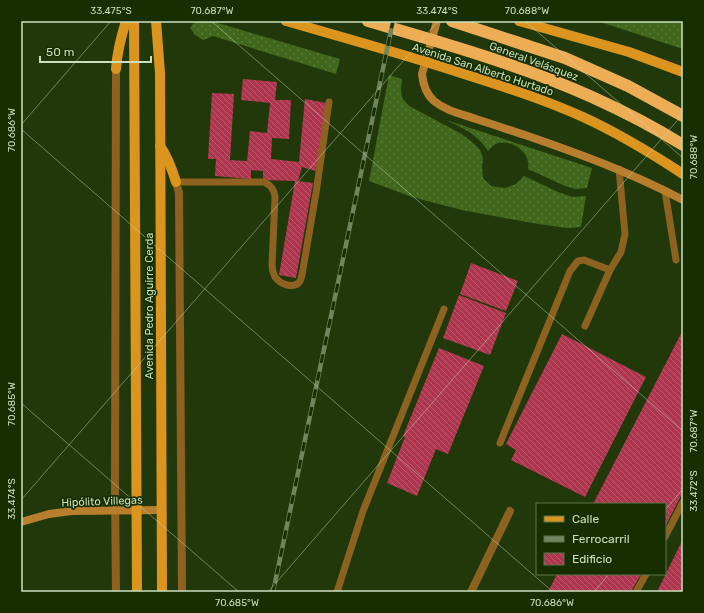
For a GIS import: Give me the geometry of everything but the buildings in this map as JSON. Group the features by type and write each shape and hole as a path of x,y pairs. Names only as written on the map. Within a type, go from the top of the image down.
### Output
{"highway":[{"name":"General Velásquez","path":"452,21 565,58 628,86 683,116"},
{"name":"General Velásquez","path":"372,22 445,44 560,83 625,112 683,145"}],"main road":[{"path":"116,69 117,58 126,21"},
{"name":"Avenida Pedro Aguirre Cerda","path":"134,21 137,592"},
{"name":"Avenida Pedro Aguirre Cerda","path":"156,21 160,73 162,592"},
{"name":"Avenida San Alberto Hurtado","path":"286,21 510,88 547,102 614,133 644,149 683,174"},
{"path":"437,21 422,74 428,95 442,106 619,169 683,200"},
{"path":"519,21 628,52 683,72"},
{"path":"160,146 172,167 176,182"},
{"name":"Hipólito Villegas","path":"21,522 61,512 161,510"}],"street":[{"path":"116,69 116,592"},
{"path":"176,182 178,193 182,592"},
{"path":"471,592 510,511"}],"lane":[{"path":"176,182 264,182 270,186 273,189 274,197 272,270 278,280 283,283 291,285 296,284 300,279 303,269 329,102"},
{"path":"585,326 610,270 621,252 625,234 619,169"},
{"path":"665,191 676,260"},
{"path":"500,443 570,271 578,261 584,260 610,270"},
{"path":"337,592 363,511 444,309"},
{"path":"666,535 683,502"},
{"path":"636,592 645,575"}],"green space":[{"path":"200,21 211,21 340,59 336,74 213,36 203,40 195,35 190,28 194,23"},
{"path":"597,21 680,21 683,26 683,49"},
{"path":"389,75 402,79 402,98 409,106 460,133 480,150 483,158 483,178 491,186 505,188 516,184 524,176 558,192 573,197 586,196 581,227 567,228 532,223 462,210 412,197 369,181"},
{"path":"446,120 592,168 587,188 575,189 565,186 528,169 527,157 521,149 512,144 503,142 498,143 488,151 474,136"}],"railway":[{"path":"273,592 393,21"}]}
